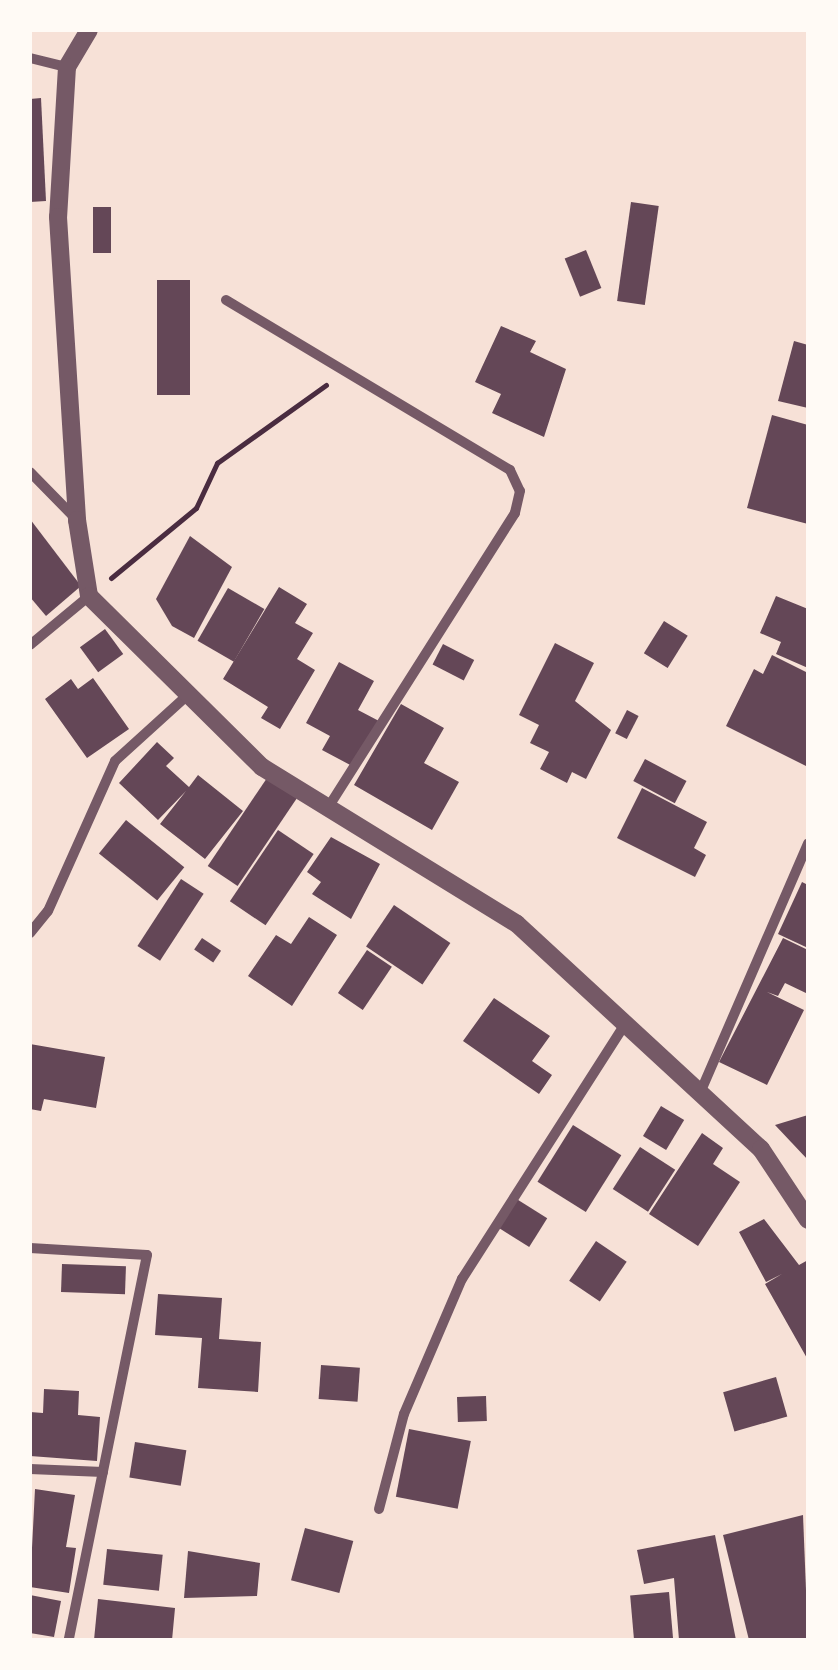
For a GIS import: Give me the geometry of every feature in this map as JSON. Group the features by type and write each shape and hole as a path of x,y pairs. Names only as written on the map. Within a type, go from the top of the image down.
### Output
{"street":[{"path":"89,30 67,68 58,218 76,520 90,596 262,767 517,924 761,1149 808,1220"},
{"path":"32,63 67,68"},
{"path":"226,300 510,470 520,491 515,513 328,808"},
{"path":"30,472 76,520"},
{"path":"30,645 90,596"},
{"path":"30,933 48,911 114,762 188,694"},
{"path":"700,1093 808,844"},
{"path":"379,1509 404,1414 462,1278 626,1024"},
{"path":"30,1248 147,1255 69,1640"},
{"path":"30,1469 102,1472"}],"path":[{"path":"90,596 196,508 218,462 330,383 342,366"}],"building":[{"path":"41,98 46,201 30,202 30,99"},
{"path":"631,202 659,206 645,305 617,301"},
{"path":"93,207 111,207 111,253 93,253"},
{"path":"586,250 601,288 580,297 565,259"},
{"path":"157,280 190,280 190,395 157,395"},
{"path":"501,326 536,341 530,352 566,369 544,437 492,413 501,394 475,382"},
{"path":"794,341 808,345 808,408 778,401"},
{"path":"772,415 808,425 808,524 747,508"},
{"path":"30,519 81,586 46,616 30,597"},
{"path":"190,536 232,567 194,638 172,626 156,599"},
{"path":"279,587 307,604 295,623 313,633 297,659 315,670 280,729 261,718 268,707 223,679"},
{"path":"228,588 264,609 234,662 198,641"},
{"path":"776,596 808,609 808,668 776,654 781,642 760,633"},
{"path":"664,621 688,636 668,668 644,653"},
{"path":"105,629 123,654 98,672 80,647"},
{"path":"555,643 594,663 575,701 611,730 586,779 572,772 567,783 540,769 549,752 530,743 539,725 519,715"},
{"path":"443,644 474,660 464,680 433,664"},
{"path":"772,655 808,673 808,767 726,726 754,669 763,674"},
{"path":"339,662 374,681 358,710 379,721 354,767 322,750 330,736 306,723"},
{"path":"93,678 129,729 87,758 45,699 71,679 78,689"},
{"path":"401,704 444,728 424,763 459,782 432,830 354,785"},
{"path":"627,710 639,716 627,739 615,733"},
{"path":"157,742 174,758 166,766 189,787 198,775 243,811 205,859 160,824 186,791 158,820 119,783"},
{"path":"645,759 686,781 675,803 633,781"},
{"path":"267,778 297,798 238,886 208,866"},
{"path":"642,788 707,822 694,848 706,855 695,877 617,838"},
{"path":"126,820 184,867 157,901 99,853"},
{"path":"278,830 314,854 266,925 230,901"},
{"path":"331,837 380,864 351,919 312,894 321,882 307,872"},
{"path":"181,879 204,894 160,961 137,946"},
{"path":"802,882 808,885 808,948 778,934"},
{"path":"394,905 450,943 422,984 366,946"},
{"path":"309,917 337,935 292,1006 248,976 276,935 291,944"},
{"path":"202,938 221,951 213,962 194,950"},
{"path":"783,938 808,950 808,994 785,983 778,996 767,992 804,1010 767,1085 719,1062"},
{"path":"367,950 392,967 363,1010 338,993"},
{"path":"494,998 550,1036 532,1061 552,1075 539,1094 463,1041"},
{"path":"30,1044 105,1057 96,1108 44,1099 41,1111 30,1109"},
{"path":"661,1106 684,1120 666,1150 643,1136"},
{"path":"808,1115 808,1160 775,1125"},
{"path":"573,1125 621,1155 586,1212 537,1182"},
{"path":"702,1133 723,1148 713,1164 740,1182 698,1246 649,1214"},
{"path":"640,1147 675,1170 648,1212 613,1189"},
{"path":"515,1198 547,1218 529,1247 497,1227"},
{"path":"764,1219 799,1265 808,1260 808,1360 765,1284 782,1274 766,1282 739,1232"},
{"path":"596,1241 627,1262 600,1301 569,1281"},
{"path":"62,1264 126,1266 125,1294 61,1292"},
{"path":"158,1294 222,1298 219,1339 261,1342 258,1392 198,1388 202,1338 155,1335"},
{"path":"321,1365 360,1368 358,1402 319,1399"},
{"path":"776,1377 787,1416 734,1432 723,1392"},
{"path":"44,1389 79,1391 78,1415 100,1417 97,1461 30,1456 30,1412 43,1413"},
{"path":"486,1396 487,1421 458,1422 457,1397"},
{"path":"409,1429 471,1441 458,1509 396,1497"},
{"path":"135,1442 186,1450 181,1486 129,1478"},
{"path":"35,1489 75,1495 66,1547 76,1548 69,1593 30,1587"},
{"path":"803,1515 808,1640 749,1640 723,1535"},
{"path":"305,1528 353,1541 339,1593 291,1580"},
{"path":"715,1535 736,1640 679,1640 674,1578 644,1584 637,1550"},
{"path":"107,1549 163,1555 159,1591 103,1585"},
{"path":"188,1551 260,1563 257,1596 184,1598"},
{"path":"669,1592 673,1640 634,1640 630,1595"},
{"path":"30,1595 61,1601 54,1637 30,1633"},
{"path":"98,1599 175,1608 172,1640 94,1640"}]}
